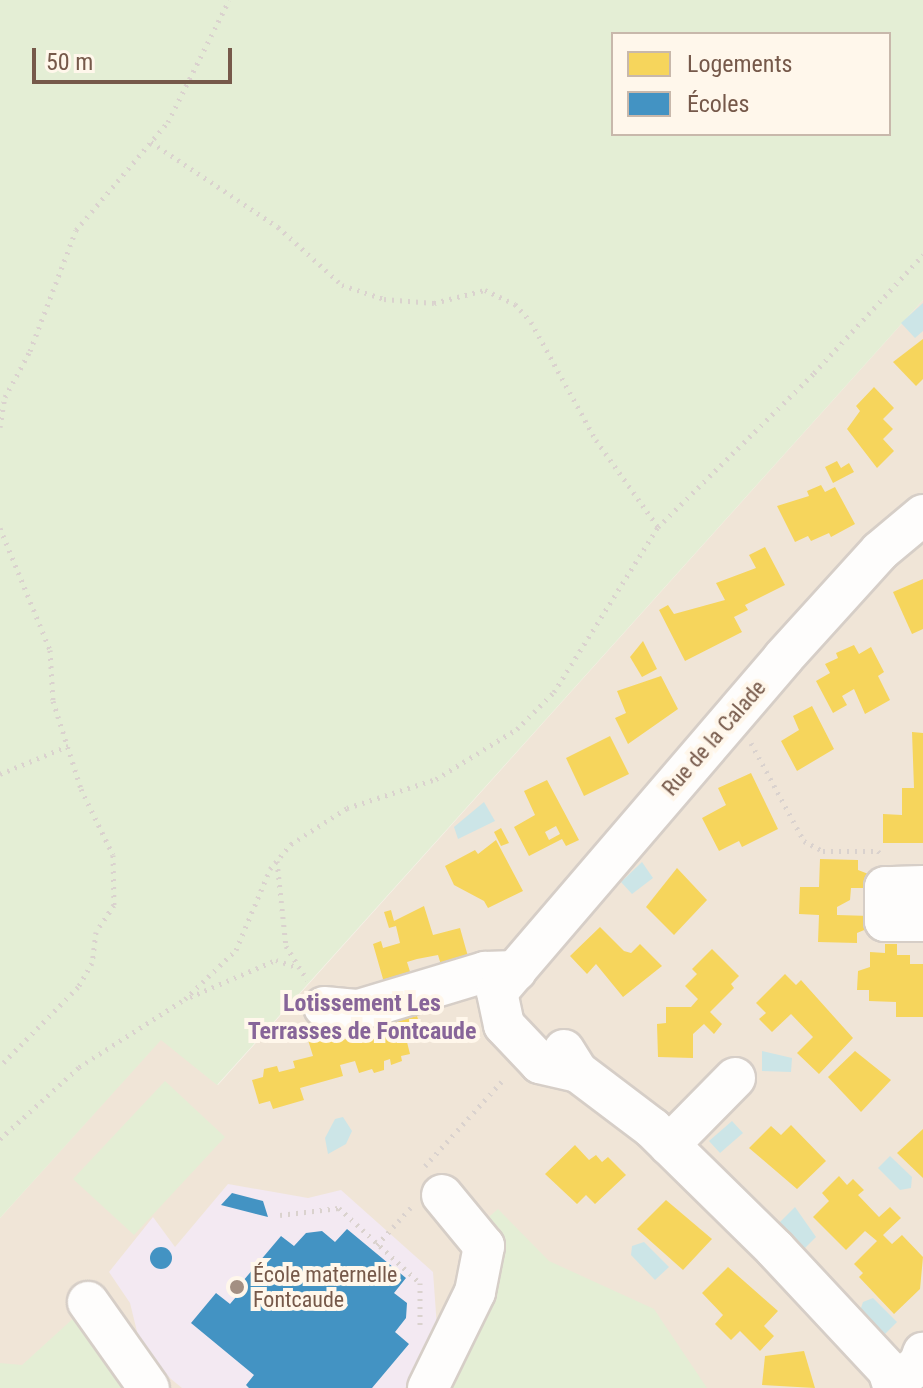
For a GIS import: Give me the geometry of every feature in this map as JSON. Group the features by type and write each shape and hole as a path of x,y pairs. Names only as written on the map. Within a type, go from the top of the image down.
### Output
{"street":[{"name":"Rue de la Calade","path":"516,971 880,551 923,515"},
{"path":"907,886 885,887 885,921 923,921"},
{"path":"324,1007 359,1010 485,972 516,971 518,991 530,1014 570,1055 578,1072 669,1145 839,1316 888,1370 894,1386 919,1364 923,1353"},
{"path":"669,1145 735,1078"},
{"path":"427,1188 484,1246 475,1292 428,1388"},
{"path":"88,1302 149,1388"}],"path":[{"path":"0,427 3,398 30,351 76,230 168,122 229,0"},
{"path":"151,142 278,227 342,285 384,299 434,303 485,290 515,304 539,335 596,440 658,527"},
{"path":"185,999 236,950 277,861 291,844 347,808 436,779 517,729 554,692 658,527 814,373 923,255"},
{"path":"0,528 50,650 53,701 113,855 114,905 96,932 92,963 78,987 0,1066"},
{"path":"736,714 804,841 823,851 878,851 907,886"},
{"path":"0,774 68,746"},
{"path":"277,861 286,946 324,1007"},
{"path":"0,1139 79,1067 185,999 276,960 300,968"},
{"path":"377,1245 427,1188 504,1079"},
{"path":"280,1215 339,1208 420,1283 420,1340"}],"shaded area":[{"path":"923,300 923,1388 0,1388 0,1218 161,1039 218,1085"},
{"name":"École maternelle Fontcaude","path":"228,1184 308,1198 341,1190 433,1272 438,1341 405,1388 182,1388 143,1356 130,1303 109,1272 153,1217 175,1247"}],"green space":[{"path":"0,0 923,0 923,300 217,1085 161,1040 0,1218"},
{"path":"165,1081 225,1137 134,1235 73,1179"},
{"path":"498,1209 549,1261 654,1309 707,1388 436,1388 483,1222"},
{"path":"77,1315 131,1388 0,1388 0,1363 22,1365"}],"water":[{"path":"923,303 923,331 915,338 901,323"},
{"path":"484,802 495,821 458,839 454,827"},
{"path":"642,862 653,878 632,894 621,882"},
{"path":"762,1051 792,1058 791,1072 762,1071"},
{"path":"343,1117 352,1131 346,1144 328,1154 325,1138 335,1119"},
{"path":"732,1121 743,1133 720,1153 709,1141"},
{"path":"890,1156 912,1177 911,1188 900,1190 878,1168"},
{"path":"795,1207 816,1237 803,1250 778,1224"},
{"path":"644,1242 669,1267 655,1280 631,1255 632,1246"},
{"path":"873,1298 897,1322 884,1335 860,1311 863,1302"}],"building: Logements":[{"path":"923,339 923,379 916,386 893,362"},
{"path":"874,387 894,408 883,419 893,429 883,439 894,451 877,468 847,429 860,411 856,406"},
{"path":"837,461 841,468 849,463 854,472 833,483 825,467"},
{"path":"821,485 825,492 835,487 855,524 831,537 829,533 811,541 808,536 795,542 777,506 809,496 807,491"},
{"path":"765,547 785,585 745,605 748,610 734,617 742,632 685,661 659,610 668,605 674,614 725,600 716,583 756,568 749,555"},
{"path":"923,579 923,629 912,634 893,592"},
{"path":"643,641 657,669 642,677 630,657"},
{"path":"854,645 859,654 871,647 884,672 878,676 890,700 865,714 854,689 842,696 847,705 833,713 816,681 830,673 825,664 838,658 836,653"},
{"path":"661,676 678,709 628,744 615,718 626,713 617,691"},
{"path":"812,706 834,749 797,771 781,741 799,730 793,716"},
{"path":"912,732 923,733 923,843 883,843 883,814 902,815 902,788 914,788"},
{"path":"610,736 629,774 584,796 566,758"},
{"path":"751,773 778,829 742,847 739,841 719,851 702,818 726,805 718,788"},
{"path":"547,780 579,840 566,846 562,839 529,856 514,827 535,815 524,791","holes":["556,826 560,834 549,840 545,832"]},
{"path":"501,828 509,843 501,846 494,832"},
{"path":"496,840 523,891 488,908 484,901 454,885 445,866 475,850 478,854"},
{"path":"820,859 858,860 858,870 871,875 870,888 851,888 850,900 837,907 837,915 870,916 869,928 857,933 857,943 818,942 819,915 799,914 800,887 819,887"},
{"path":"677,868 707,900 674,935 646,907"},
{"path":"424,906 433,935 460,928 469,960 442,968 438,955 407,962 412,978 385,986 373,944 381,941 383,948 400,943 396,926 389,928 384,912 391,910 394,921"},
{"path":"600,927 624,951 631,953 640,944 662,966 623,997 596,964 587,974 570,956"},
{"path":"885,944 897,944 897,955 910,955 910,964 923,964 923,1017 896,1017 896,1002 869,1001 869,990 857,990 858,971 870,967 870,952 885,953"},
{"path":"712,949 739,976 731,984 734,988 710,1012 722,1024 714,1034 704,1024 693,1034 693,1058 658,1057 657,1024 666,1023 666,1007 691,1007 698,999 685,986 697,974 692,969"},
{"path":"785,974 796,985 801,980 853,1038 819,1074 797,1053 813,1037 791,1014 772,1032 759,1019 766,1013 756,1003"},
{"path":"394,1013 397,1021 417,1016 424,1037 407,1042 410,1054 401,1056 402,1061 391,1065 390,1059 384,1061 384,1070 374,1073 372,1069 359,1073 355,1061 340,1065 343,1076 300,1088 304,1100 273,1109 270,1101 259,1104 252,1080 263,1077 264,1069 277,1066 279,1072 295,1068 293,1061 313,1056 308,1040 331,1033 334,1043 355,1036 353,1028"},
{"path":"855,1051 891,1080 861,1112 828,1077"},
{"path":"791,1125 826,1161 797,1189 749,1148 771,1126 781,1135"},
{"path":"923,1129 923,1178 897,1153"},
{"path":"575,1145 589,1160 596,1155 602,1162 608,1157 626,1175 595,1204 586,1195 577,1204 545,1174"},
{"path":"839,1176 847,1185 853,1179 864,1190 858,1195 879,1217 890,1207 901,1218 883,1235 892,1244 902,1235 923,1257 920,1289 894,1314 859,1277 863,1273 854,1264 877,1241 865,1231 846,1250 813,1217 829,1201 822,1193"},
{"path":"666,1200 712,1239 683,1270 637,1229"},
{"path":"728,1267 778,1311 764,1326 774,1336 760,1351 740,1331 731,1340 715,1324 723,1315 702,1293"},
{"path":"804,1351 815,1388 762,1385 765,1356"}],"building: Écoles":[{"path":"232,1193 263,1201 268,1217 221,1205"},
{"path":"347,1229 406,1278 394,1293 407,1303 406,1318 395,1332 409,1344 372,1388 249,1388 246,1385 254,1375 191,1323 216,1293 230,1304 236,1297 232,1294 281,1236 294,1246 306,1233 322,1231 335,1242"},
{"path":"157,1247 165,1247 172,1258 165,1269 157,1269 150,1262 150,1254"}],"place":[{"name":"École maternelle Fontcaude","path":"237,1287"}],"district":[{"name":"Lotissement Les Terrasses de Fontcaude","path":"362,1018"}]}
